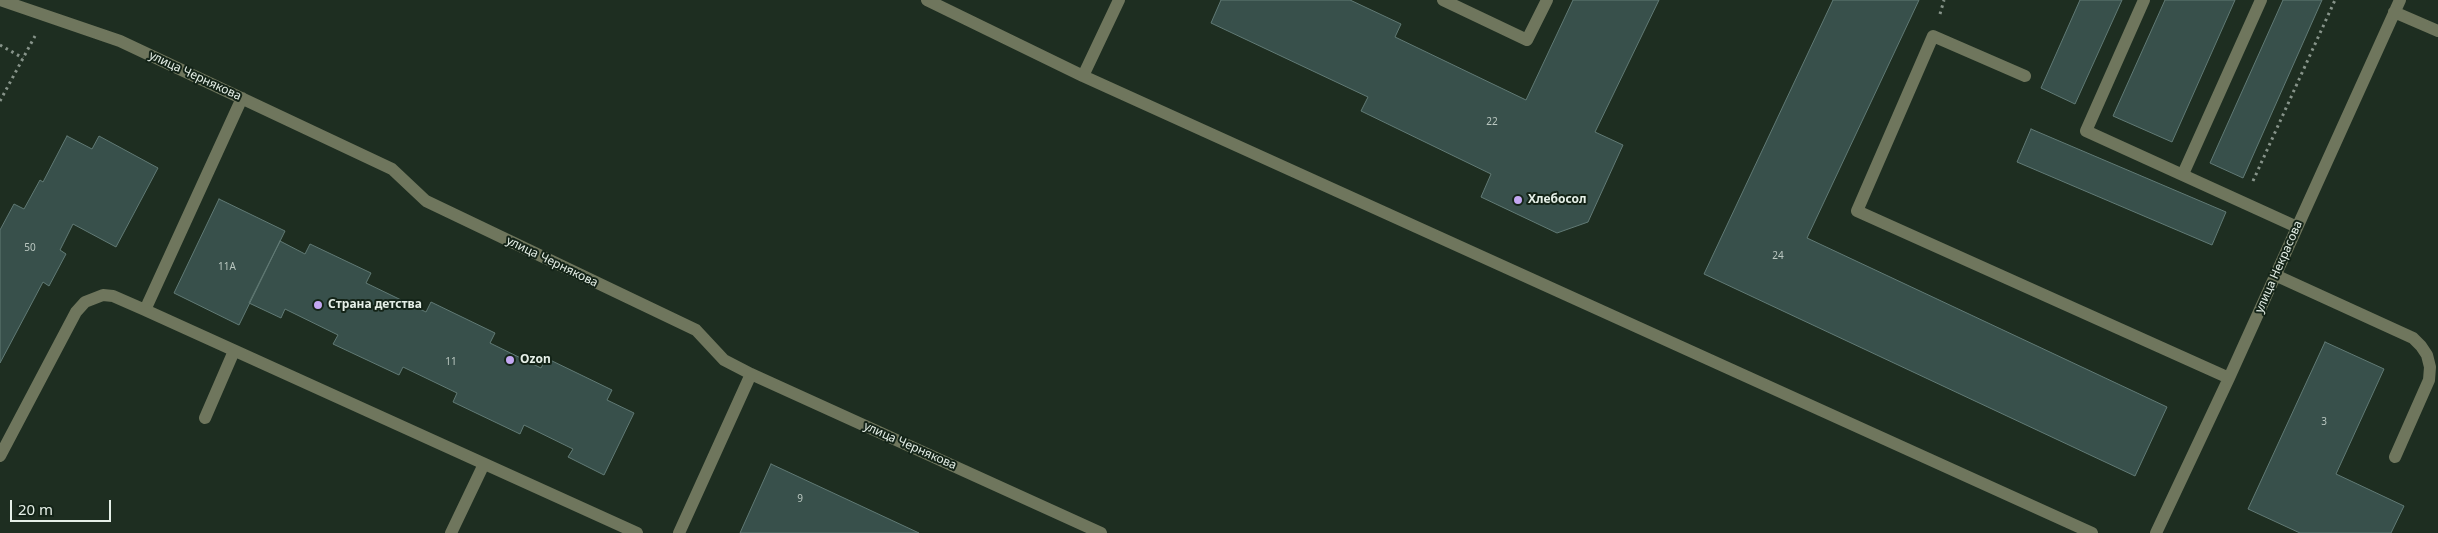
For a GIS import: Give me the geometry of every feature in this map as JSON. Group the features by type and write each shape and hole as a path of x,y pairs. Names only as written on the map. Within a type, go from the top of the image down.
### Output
{"street":[{"name":"улица Чернякова","path":"0,0 120,41 392,169 426,201 696,330 724,360 751,374 1101,533"},
{"path":"926,0 1083,76 2092,533"},
{"path":"1083,76 1119,0"},
{"path":"1443,0 1527,40 1547,0"},
{"path":"2144,0 2086,131 2296,227"},
{"path":"2183,174 2261,0"},
{"path":"2397,6 2438,31"},
{"name":"улица Некрасова","path":"2156,533 2229,378 2397,6"},
{"path":"2025,76 1933,36 1857,211 2229,378"},
{"path":"145,310 242,98"},
{"path":"2275,275 2413,338 2427,355 2430,368 2429,380 2395,457"},
{"path":"0,456 76,312 85,302 104,295 113,296 484,464 615,529 637,533"},
{"path":"205,418 234,351"},
{"path":"679,533 751,374"},
{"path":"452,533 484,464"}],"path":[{"path":"2243,202 2335,0"},
{"path":"0,102 46,16"},
{"path":"0,46 23,58"}],"building":[{"path":"1221,0 1350,0 1401,24 1395,37 1526,100 1573,0 1659,0 1595,132 1623,145 1588,222 1557,233 1481,197 1491,174 1361,111 1368,97 1211,23"},
{"path":"1833,0 1919,0 1807,238 2167,407 2135,476 1704,274"},
{"path":"2080,0 2122,0 2075,104 2041,88"},
{"path":"2165,0 2235,0 2172,142 2113,116"},
{"path":"2283,0 2322,0 2243,178 2210,163"},
{"path":"2031,129 2226,212 2212,245 2017,162"},
{"path":"67,136 92,149 99,136 158,168 116,247 73,224 60,250 66,254 49,286 43,282 0,363 0,230 14,204 24,209 40,180 43,182"},
{"path":"219,199 285,231 239,325 174,293"},
{"path":"280,241 305,254 310,244 371,273 366,283 426,312 431,302 495,333 490,343 541,368 546,358 612,390 607,400 634,413 604,475 568,457 573,449 524,425 520,434 453,402 457,393 403,367 399,375 333,344 338,335 285,309 281,318 249,303"},
{"path":"2325,342 2384,369 2336,474 2404,506 2391,533 2300,533 2248,509"},
{"path":"771,464 919,533 740,533"}],"place":[{"name":"Хлебосол","path":"1518,200"},
{"name":"Страна детства","path":"318,305"},
{"name":"Ozon","path":"510,360"}]}
